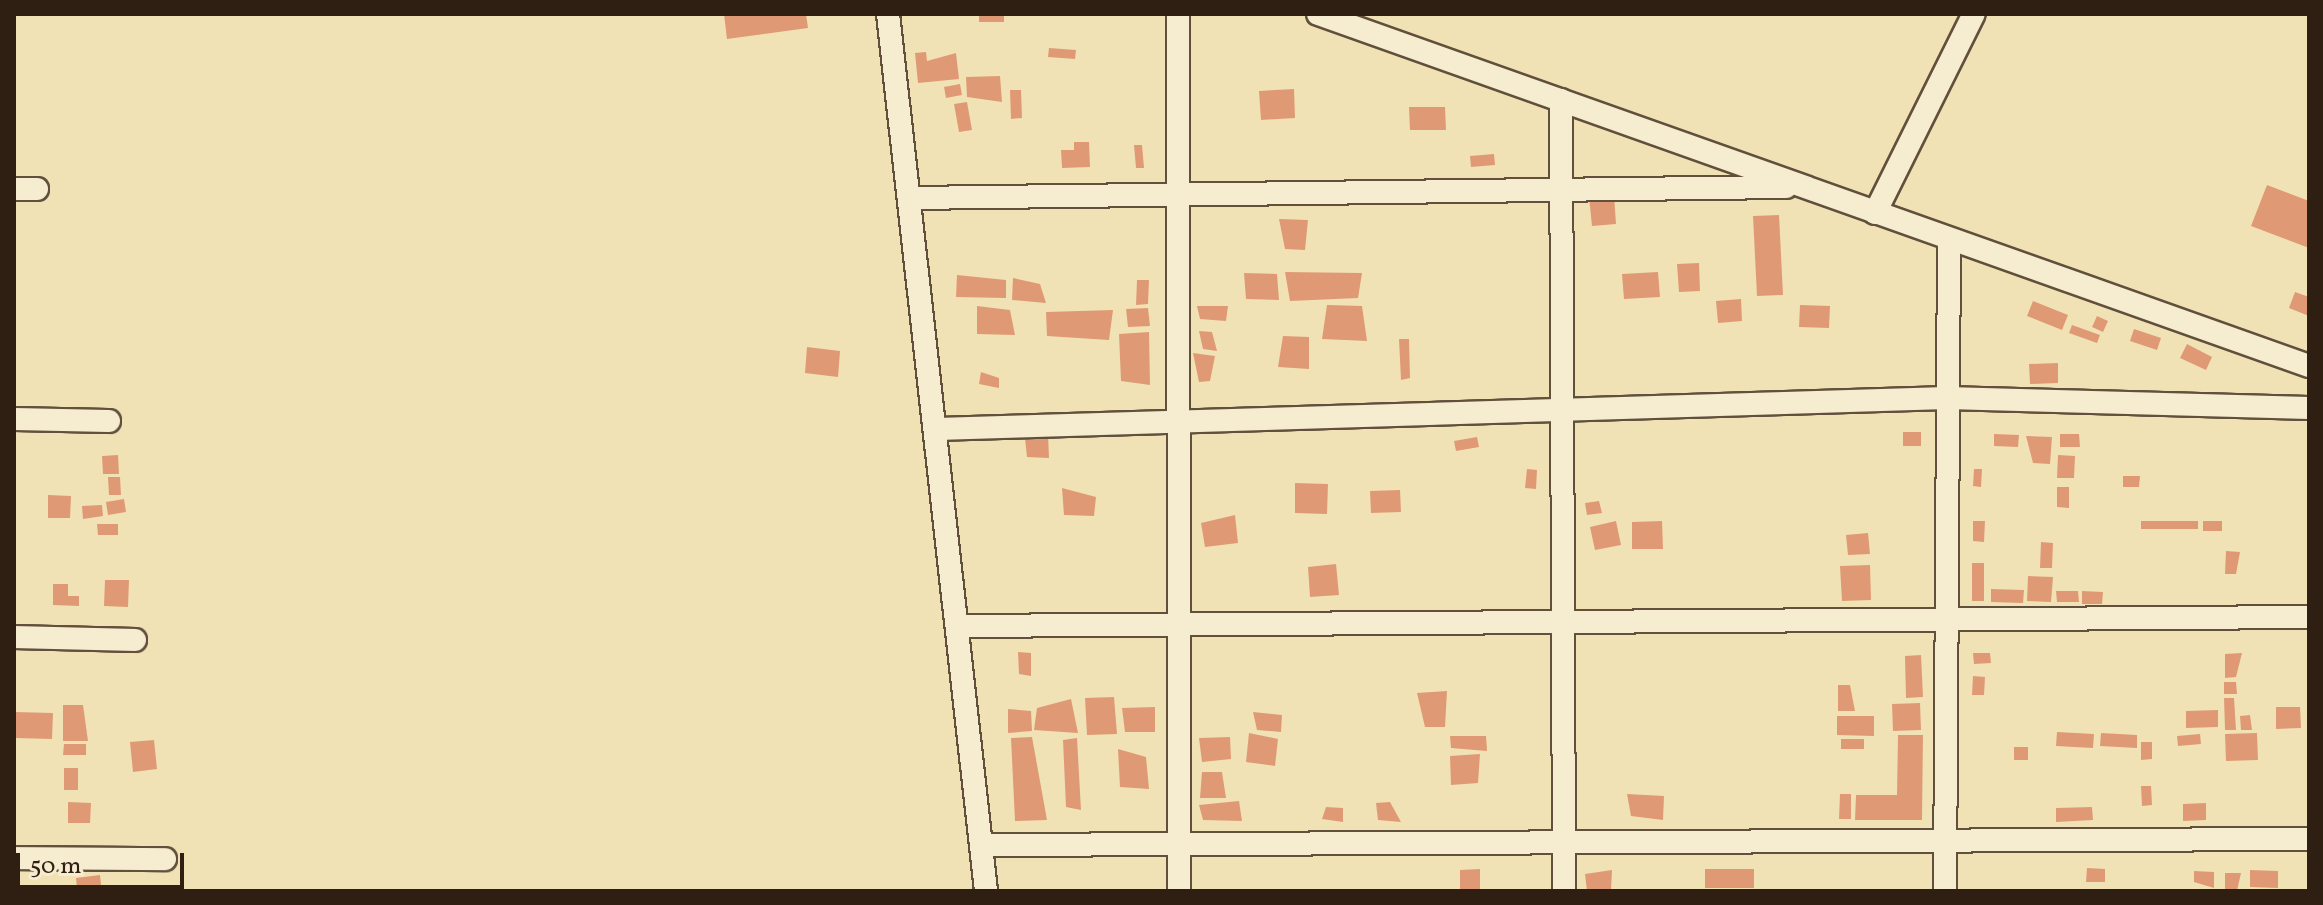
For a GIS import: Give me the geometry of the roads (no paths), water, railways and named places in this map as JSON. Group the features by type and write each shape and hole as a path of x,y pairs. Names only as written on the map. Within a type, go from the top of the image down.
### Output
{"street":[{"path":"888,14 937,429 986,891"},
{"path":"1178,14 1181,419 1179,891"},
{"path":"1875,213 1974,14"},
{"path":"1328,16 2306,370"},
{"path":"1561,100 1564,891"},
{"path":"910,198 1804,186"},
{"path":"14,189 37,189"},
{"path":"1945,891 1949,239"},
{"path":"937,429 1181,419 1947,398 2309,408"},
{"path":"14,419 109,421"},
{"path":"957,626 1178,627 2309,617"},
{"path":"14,637 135,640"},
{"path":"982,845 1179,840 2309,839"},
{"path":"14,858 165,859"}]}
